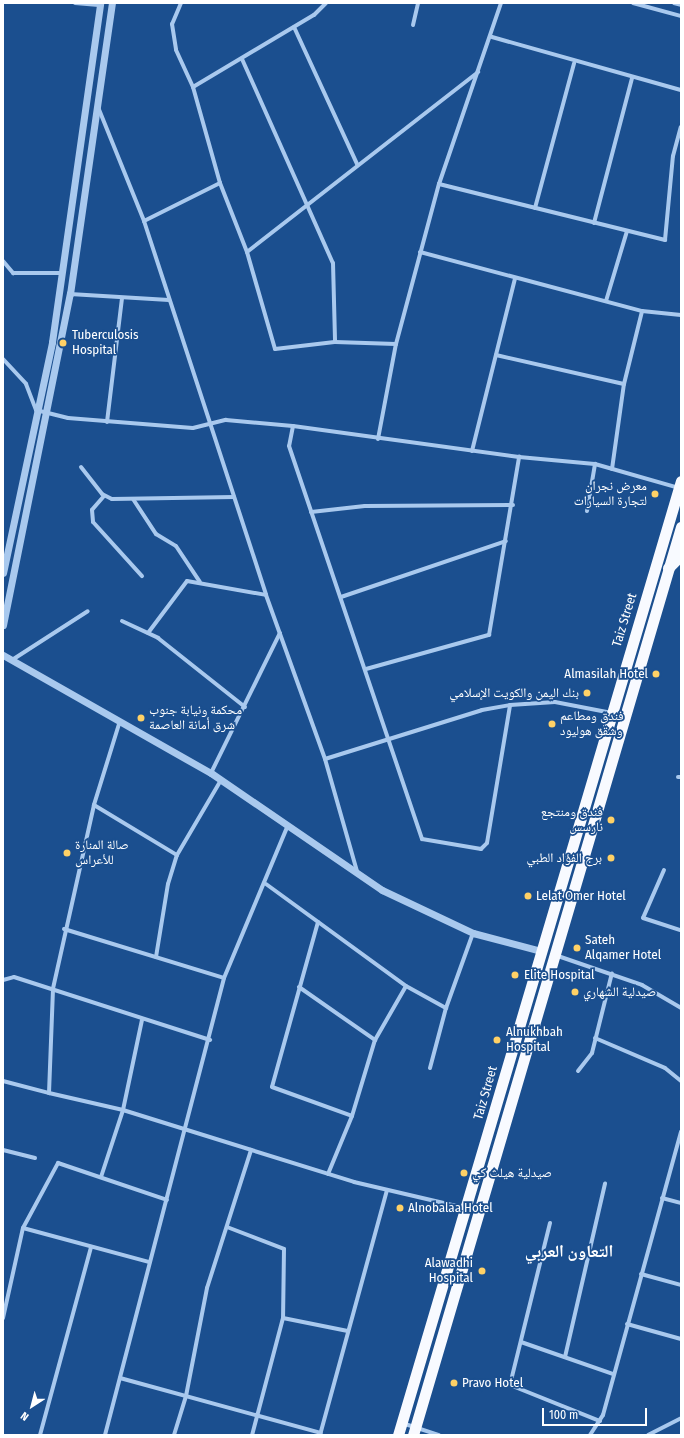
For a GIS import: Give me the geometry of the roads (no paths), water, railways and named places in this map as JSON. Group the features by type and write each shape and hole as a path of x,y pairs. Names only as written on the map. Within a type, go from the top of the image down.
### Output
{"highway":[{"name":"Taiz Street","path":"398,1435 468,1208 541,951 680,485"},
{"name":"Taiz Street","path":"414,1431 553,954 621,733 665,572 681,527"},
{"path":"665,572 681,555"},
{"path":"607,730 621,733"},
{"path":"541,951 553,954"}],"street":[{"path":"3,573 36,410 52,342 59,273 99,4 75,3"},
{"path":"3,625 70,294 76,231 98,107 112,3"},
{"path":"181,3 172,24 176,50 193,87 220,183 247,252 275,349 335,342 396,344"},
{"path":"193,87 294,28 326,3"},
{"path":"413,25 418,3"},
{"path":"378,439 396,344 438,184 492,37 501,3"},
{"path":"633,3 681,16"},
{"path":"674,3 681,5"},
{"path":"294,28 357,164"},
{"path":"492,37 574,63 681,90"},
{"path":"242,59 333,262 335,342"},
{"path":"535,208 574,63"},
{"path":"247,252 309,207 357,164 479,72"},
{"path":"594,223 632,78"},
{"path":"85,102 98,107 144,221 266,595 325,759 357,871"},
{"path":"438,184 627,232 665,240 673,156 681,127"},
{"path":"144,221 220,183"},
{"path":"606,301 627,232"},
{"path":"420,252 642,311 681,315"},
{"path":"3,261 13,272 59,273"},
{"path":"472,451 515,278"},
{"path":"70,294 169,300"},
{"path":"108,422 122,298"},
{"path":"612,469 624,384 642,311"},
{"path":"496,355 624,384"},
{"path":"3,359 26,384 36,410"},
{"path":"36,410 46,413 108,422 193,428 226,420 292,426 378,439 519,457 595,464 680,485"},
{"path":"292,426 289,446 366,668 422,839 481,849 492,831 510,705"},
{"path":"366,668 489,635 513,505 519,457"},
{"path":"587,511 595,464"},
{"path":"81,467 104,496 133,499 234,497"},
{"path":"104,496 92,510 93,522 142,576"},
{"path":"133,499 156,534 176,546 201,582"},
{"path":"311,512 365,506 513,505"},
{"path":"341,597 506,540"},
{"path":"148,633 183,584 201,582 266,595"},
{"path":"12,660 88,611"},
{"path":"122,621 148,633 245,707"},
{"path":"211,773 245,707 280,633"},
{"path":"3,654 119,724 211,773 357,871 382,890 473,933 541,951"},
{"path":"325,759 389,739 510,705 556,702 612,713"},
{"path":"49,1093 53,990 64,929 94,805 119,724"},
{"path":"156,957 168,884 177,855 221,780"},
{"path":"94,805 177,855"},
{"path":"105,1435 149,1262 187,1130 224,978 266,884 288,824"},
{"path":"664,870 643,918 681,930"},
{"path":"266,884 406,986 446,1008"},
{"path":"318,922 272,1087 352,1116"},
{"path":"64,929 224,978"},
{"path":"430,1068 446,1008 473,933"},
{"path":"553,954 612,973 642,985 681,1008"},
{"path":"578,1071 592,1053 612,973"},
{"path":"3,980 14,977 142,1020 210,1040"},
{"path":"328,1174 352,1116 375,1040 406,986"},
{"path":"299,987 375,1040"},
{"path":"101,1178 122,1110 142,1020"},
{"path":"595,1038 665,1068 681,1080"},
{"path":"3,1081 122,1110 328,1174 387,1190 468,1208"},
{"path":"590,1435 600,1421 681,1132"},
{"path":"3,1150 35,1158"},
{"path":"174,1435 186,1396 208,1288 250,1150"},
{"path":"3,1318 23,1228 58,1163 167,1200"},
{"path":"565,1357 605,1184"},
{"path":"120,1378 321,1434 387,1190"},
{"path":"662,1198 681,1203"},
{"path":"550,1223 521,1342 510,1379 514,1389 600,1421"},
{"path":"227,1227 284,1249 283,1318 252,1435"},
{"path":"23,1228 149,1262"},
{"path":"40,1435 91,1247"},
{"path":"641,1274 681,1285"},
{"path":"283,1318 348,1332"},
{"path":"627,1324 681,1339"},
{"path":"521,1342 613,1374"},
{"path":"648,1435 681,1418"},
{"path":"402,1423 414,1431 439,1435"}],"place":[{"name":"Tuberculosis Hospital","path":"63,343"},
{"name":"معرض نجران لتجارة السيارات","path":"655,494"},
{"name":"Almasilah Hotel","path":"656,674"},
{"name":"بنك اليمن والكويت الإسلامي","path":"587,693"},
{"name":"محكمة ونيابة جنوب شرق أمانة العاصمة","path":"141,718"},
{"name":"فندق ومطاعم وشقق هوليود","path":"552,724"},
{"name":"فندق ومنتجع نارسس","path":"611,820"},
{"name":"صالة المنارة للأعراس","path":"67,853"},
{"name":"برج الفؤاد الطبي","path":"611,858"},
{"name":"Lelat Omer Hotel","path":"528,896"},
{"name":"Sateh Alqamer Hotel","path":"577,948"},
{"name":"Elite Hospital","path":"515,975"},
{"name":"صيدلية الشهاري","path":"575,992"},
{"name":"Alnukhbah Hospital","path":"497,1040"},
{"name":"صيدلية هيلث كي","path":"464,1173"},
{"name":"Alnobalaa Hotel","path":"400,1208"},
{"name":"Alawadhi Hospital","path":"482,1271"},
{"name":"Pravo Hotel","path":"454,1383"}],"district":[{"name":"التعاون العربي","path":"569,1252"}]}
